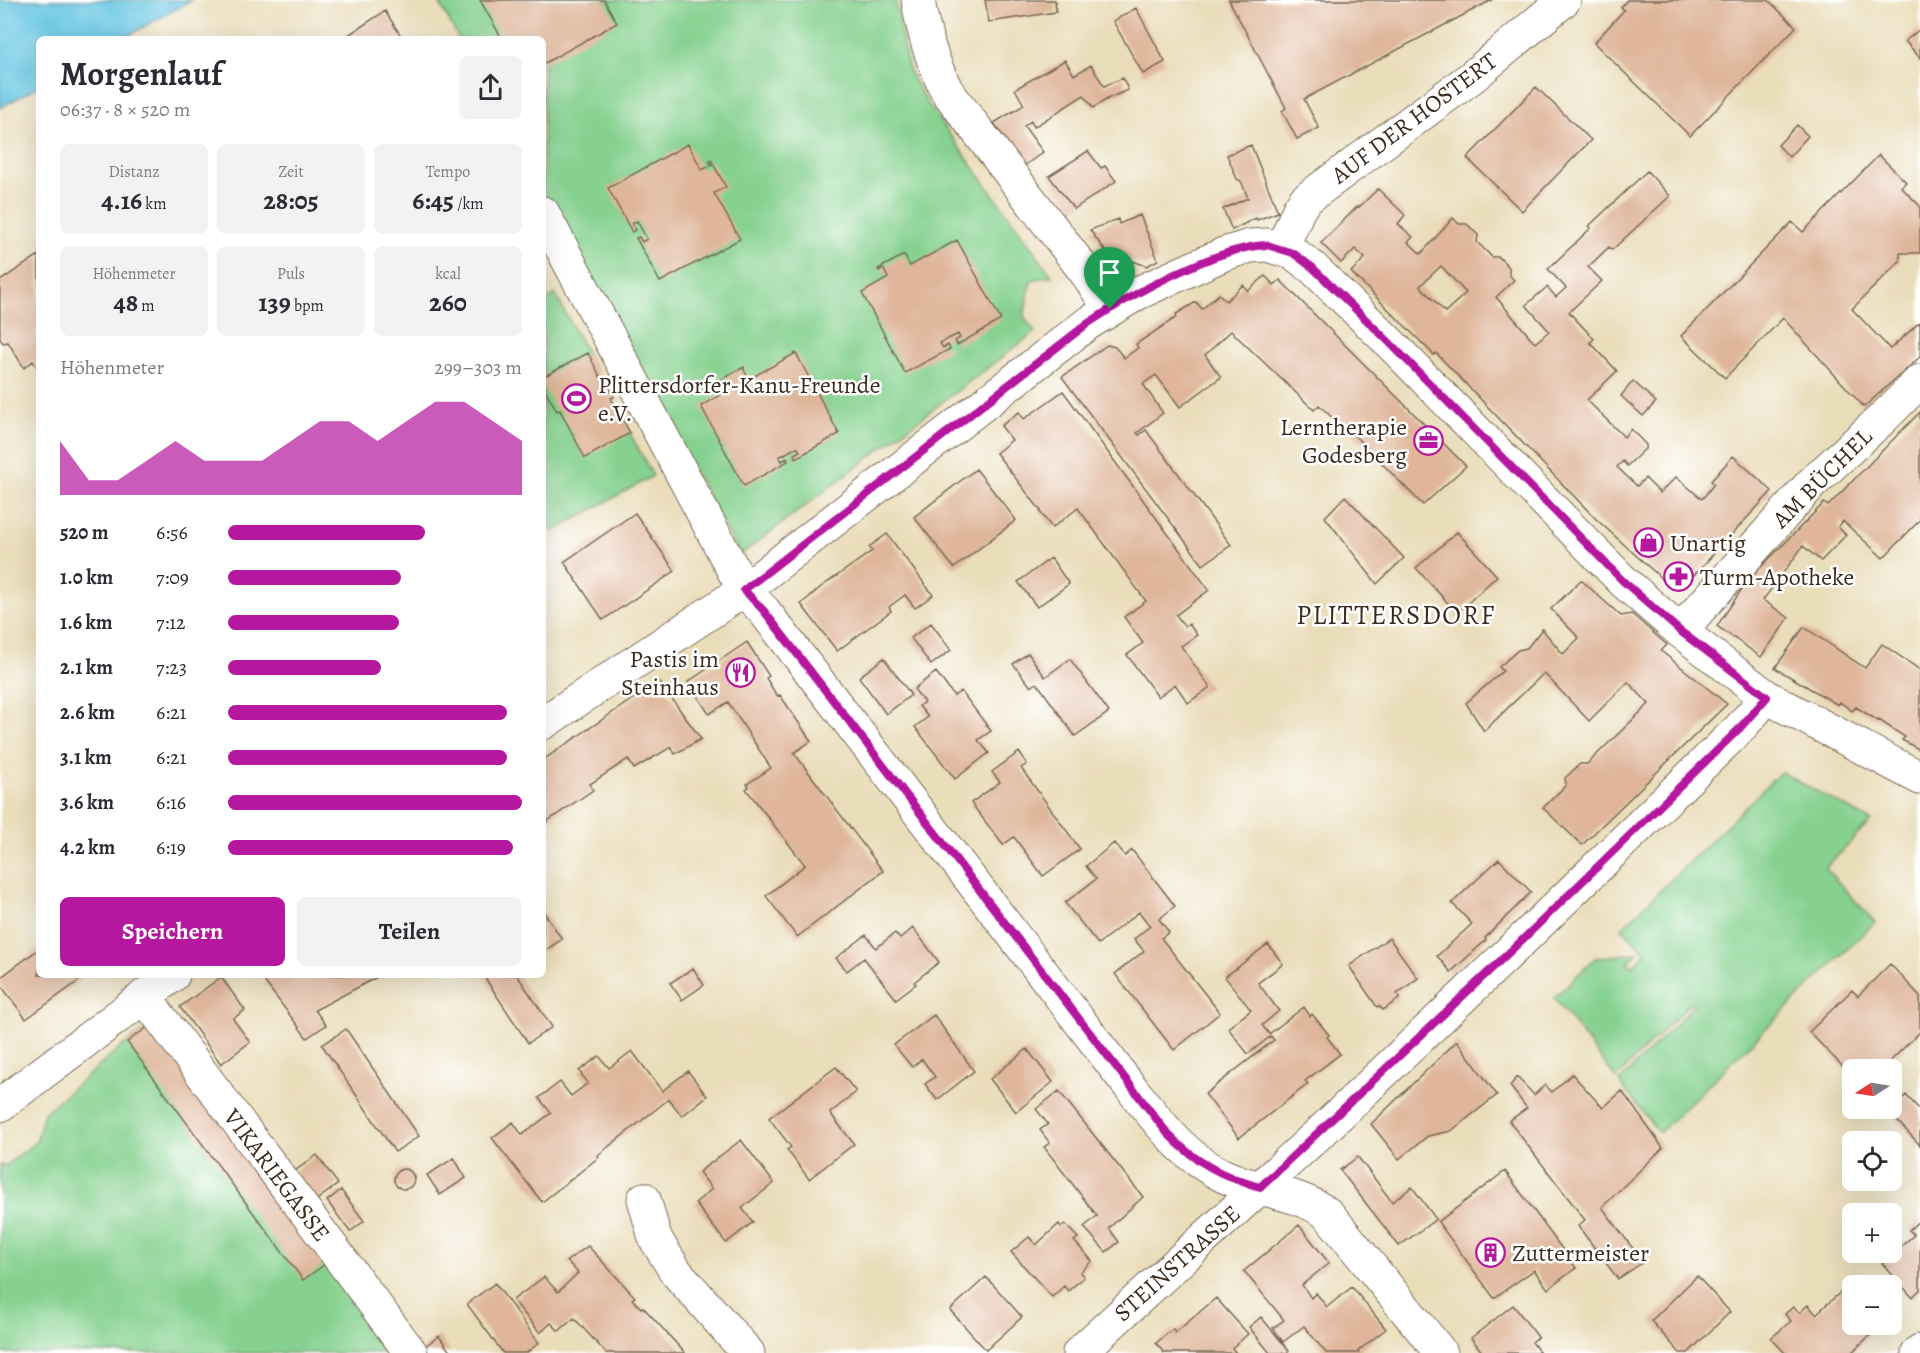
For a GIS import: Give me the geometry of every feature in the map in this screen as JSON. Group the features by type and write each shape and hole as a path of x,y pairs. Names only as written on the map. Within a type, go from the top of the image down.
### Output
{"street":[{"path":"918,0 927,42 947,91 1087,274 1110,309"},
{"name":"AUF DER HOSTERT","path":"1282,248 1305,200 1472,77 1564,0"},
{"path":"546,219 744,590 764,611 1168,1134 1184,1150 1225,1176 1298,1197 1328,1214 1441,1353"},
{"path":"546,721 744,590 1087,324 1138,293 1224,254 1250,246 1267,245 1293,253 1313,268 1388,341 1623,581 1680,631 1767,697 1920,778"},
{"name":"AM BÜCHEL","path":"1680,631 1811,484 1920,381"},
{"name":"STEINSTRASSE","path":"1079,1353 1260,1187 1527,936 1739,729 1767,697"},
{"path":"0,1105 169,978"},
{"name":"VIKARIEGASSE","path":"144,996 411,1353"},
{"path":"644,1199 655,1238 676,1272 748,1353"}],"green space":[{"path":"438,0 896,0 903,46 911,76 930,107 1052,276 1031,280 1024,317 1035,332 740,555 546,200 546,36 457,36"},
{"name":"Plittersdorfer-Kanu-Freunde e.V.","path":"555,294 653,476 552,532 546,524 546,301"},
{"path":"1781,772 1871,821 1825,868 1875,922 1659,1133 1619,1082 1694,1005 1691,1002 1616,1078 1554,998 1595,958 1638,953 1628,962 1632,966 1646,953 1622,928"},
{"path":"152,1024 396,1353 0,1353 0,1165 5,1166 36,1142 44,1113 127,1042"}],"water":[{"path":"0,0 192,0 127,36 36,36 36,88 0,108"}],"building":[{"path":"480,0 604,0 617,23 546,62 546,36 500,36"},
{"path":"985,0 1055,0 1056,12 989,22"},
{"path":"1229,0 1492,0 1304,99 1319,128 1297,139 1282,111 1286,108"},
{"path":"1627,0 1768,0 1796,27 1690,136 1594,43 1624,10 1621,7"},
{"path":"1136,8 1165,62 1143,74 1113,21"},
{"path":"385,11 401,36 347,36"},
{"path":"1920,29 1920,58 1905,41"},
{"path":"1065,60 1074,75 1091,65 1104,86 1123,78 1128,90 1093,108 1084,95 1034,127 1031,121 1024,126 1043,152 1024,166 994,123 1024,105 1015,89"},
{"path":"1536,87 1591,140 1522,211 1467,158"},
{"path":"1797,125 1808,136 1789,157 1778,145"},
{"path":"688,144 702,170 712,165 709,161 711,160 726,187 714,193 740,239 660,282 636,238 639,237 642,242 647,239 637,221 632,224 635,230 632,232 608,188"},
{"path":"1251,145 1278,212 1257,220 1256,218 1232,230 1223,209 1248,198 1227,155"},
{"path":"1088,151 1101,168 1105,166 1116,181 1074,209 1049,176"},
{"path":"1879,155 1906,182 1901,187 1920,206 1920,253 1900,253 1900,261 1852,309 1890,349 1920,322 1920,357 1864,407 1783,318 1725,378 1681,336 1792,222 1803,232"},
{"path":"1647,171 1670,196 1612,250 1609,247 1588,267 1602,281 1569,312 1594,339 1590,342 1617,371 1587,400 1624,437 1631,429 1646,445 1646,448 1627,466 1623,461 1617,467 1637,486 1645,478 1660,493 1676,477 1702,499 1714,484 1711,481 1733,456 1772,491 1683,587 1672,588 1596,519 1436,353 1434,355 1351,272 1365,258 1355,249 1341,263 1321,243 1378,189 1405,215 1398,224 1413,237 1408,242 1421,254 1453,218 1459,224 1467,224 1478,235 1477,242 1492,257 1499,257 1509,267 1509,275 1514,280 1496,297 1535,343 1549,331 1526,305 1547,287 1556,297 1566,288 1548,269 1591,228 1589,226","holes":["1441,266 1466,293 1445,312 1420,286"]},
{"path":"1140,215 1158,260 1147,266 1106,252 1090,230 1118,219 1119,224"},
{"path":"957,240 1001,320 957,345 955,341 960,338 958,334 940,343 943,348 948,345 950,349 905,373 862,293 888,278 883,268 879,271 878,269 904,255 910,266"},
{"path":"36,257 36,366 33,361 24,368 8,342 3,343 0,339 0,281"},
{"path":"1265,276 1274,285 1280,280 1466,466 1423,505 1346,427 1344,429 1319,405 1314,410 1231,331 1205,355 1221,377 1180,407 1156,375 1143,384 1163,413 1137,433 1139,435 1146,430 1231,545 1203,565 1062,377 1107,345 1115,347 1124,358 1138,348 1136,344 1196,302 1202,309 1219,294 1226,301 1243,285 1248,291"},
{"path":"588,353 605,386 607,384 614,397 611,398 630,433 585,458 560,410 557,411 546,391 546,375"},
{"path":"796,353 839,434 796,458 794,454 800,451 797,447 779,457 782,461 787,458 788,461 744,486 701,406 727,391 722,382 714,386 713,384 744,367 749,379"},
{"path":"1633,381 1656,402 1643,416 1621,396"},
{"path":"1063,391 1209,590 1176,615 1185,627 1189,624 1197,635 1181,646 1210,687 1188,703 1175,684 1158,697 1127,655 1143,643 1124,617 1146,601 1078,508 1052,528 996,453 1012,440 1001,426 1019,412 1024,419"},
{"path":"1920,412 1920,520 1883,558 1843,521 1838,527 1846,535 1821,561 1803,546 1763,600 1789,618 1761,657 1717,626 1744,586 1759,569 1824,503 1828,506"},
{"path":"976,469 1016,520 954,568 914,517"},
{"path":"1345,496 1404,558 1377,584 1325,517"},
{"path":"635,513 675,571 603,620 564,562"},
{"path":"1457,532 1497,576 1457,613 1416,568"},
{"path":"887,534 933,595 915,608 905,595 889,607 891,611 837,651 801,604 872,551 869,547"},
{"path":"1051,558 1069,584 1037,607 1018,582"},
{"path":"1581,580 1621,616 1632,614 1667,645 1661,651 1727,704 1582,845 1543,808 1566,785 1565,778 1580,764 1587,764 1649,704 1628,682 1589,721 1544,673 1484,731 1466,703 1503,671 1499,667 1518,650 1527,648 1542,629 1563,654 1579,638 1551,609"},
{"path":"931,623 951,650 931,665 911,638"},
{"path":"1804,627 1865,668 1882,644 1920,670 1920,750 1902,740 1905,737 1879,720 1856,707 1852,711 1840,702 1838,705 1775,668"},
{"path":"747,642 769,676 766,678 774,691 778,696 780,695 811,741 794,753 883,871 797,937 766,896 805,865 746,789 749,787 747,784 771,768 728,702 709,714 688,682"},
{"path":"1028,653 1045,677 1070,659 1109,712 1075,736 1037,683 1031,687 1013,664"},
{"path":"884,658 911,695 886,714 859,677"},
{"path":"936,672 954,696 961,691 991,731 978,740 989,753 955,779 915,727 928,717 919,706 924,702 914,689"},
{"path":"659,681 701,739 675,754 671,747 634,769 628,759 590,784 593,790 546,822 546,758"},
{"path":"1019,752 1027,764 1021,768 1080,849 1043,876 1014,837 1003,845 971,803 1000,782 992,772"},
{"path":"1114,843 1125,856 1132,850 1175,906 1159,919 1169,932 1161,938 1220,1013 1174,1050 1115,974 1144,951 1134,939 1150,926 1139,912 1098,944 1065,903 1096,879 1086,866"},
{"path":"1499,859 1531,892 1485,938 1486,940 1451,972 1437,956 1472,924 1452,903"},
{"path":"546,915 562,939 546,950"},
{"path":"913,928 939,962 896,999 864,958 847,971 836,958 866,935 876,948 895,933 900,939"},
{"path":"1389,938 1418,978 1397,994 1400,998 1383,1010 1377,1007 1349,966"},
{"path":"1268,944 1283,964 1258,983 1279,1011 1262,1025 1269,1034 1304,1007 1329,1035 1327,1037 1340,1054 1305,1081 1308,1084 1239,1138 1205,1094 1274,1040 1271,1036 1248,1054 1228,1028 1251,1010 1225,977"},
{"path":"36,951 36,978 83,978 26,1019 0,984 0,978"},
{"path":"1890,964 1920,996 1920,1032 1892,1059 1842,1059 1842,1066 1809,1032 1852,990 1858,996"},
{"path":"693,968 704,985 682,1000 670,983"},
{"path":"222,978 245,1010 233,1019 250,1042 221,1064 180,1007"},
{"path":"268,978 375,978 315,1010 326,1025 307,1038 264,981"},
{"path":"485,978 519,978 552,1027 528,1043"},
{"path":"934,1015 974,1071 937,1100 925,1084 935,1077 922,1059 912,1067 894,1045"},
{"path":"152,1024 328,1262 303,1280 127,1042"},
{"path":"346,1029 419,1136 395,1152 322,1045"},
{"path":"1457,1041 1497,1095 1451,1131 1428,1136 1399,1159 1371,1124"},
{"path":"1027,1049 1053,1082 1016,1112 990,1079"},
{"path":"632,1051 662,1091 688,1071 707,1096 682,1116 669,1099 542,1202 492,1138 513,1122 522,1135 551,1113 539,1098 560,1082 571,1096 588,1083 579,1071 599,1056 609,1068"},
{"path":"836,1067 856,1092 830,1113 854,1144 809,1179 787,1150 791,1147 769,1118"},
{"path":"1572,1074 1603,1108 1622,1091 1663,1148 1602,1207 1643,1262 1618,1279 1578,1226 1585,1220 1509,1121 1527,1108 1510,1086 1517,1077 1534,1095 1545,1085 1552,1092"},
{"path":"1059,1091 1143,1197 1109,1228 1119,1242 1106,1252 1084,1227 1097,1216 1044,1147 1050,1143 1040,1130 1048,1124 1036,1109"},
{"path":"1906,1095 1920,1110 1920,1145 1896,1119 1902,1119 1902,1099"},
{"path":"741,1140 774,1183 742,1208 753,1222 726,1243 695,1203 712,1189 699,1172"},
{"path":"317,1155 338,1184 310,1205 288,1176"},
{"path":"1358,1157 1392,1202 1412,1187 1436,1219 1399,1246 1340,1170"},
{"path":"454,1158 466,1178 440,1195 427,1175"},
{"path":"404,1169 411,1172 414,1179 411,1186 404,1189 397,1186 394,1179 397,1172"},
{"path":"1505,1171 1576,1268 1548,1289 1534,1270 1494,1298 1438,1222"},
{"path":"341,1190 364,1221 350,1232 327,1201"},
{"path":"1920,1220 1920,1290 1912,1297 1902,1286 1902,1275 1893,1275 1882,1263 1902,1263 1902,1246 1914,1235 1909,1230"},
{"path":"1059,1224 1061,1227 1065,1224 1078,1238 1074,1241 1092,1261 1080,1272 1084,1277 1068,1291 1064,1286 1052,1297 1011,1252 1029,1237 1036,1245"},
{"path":"1299,1225 1329,1263 1302,1285 1311,1298 1316,1293 1327,1307 1352,1287 1386,1329 1358,1351 1359,1353 1326,1353 1304,1326 1283,1342 1273,1328 1284,1320 1244,1271"},
{"path":"588,1246 635,1297 632,1299 641,1308 643,1307 685,1353 606,1353 574,1318 559,1331 551,1323 540,1333 513,1300 544,1277 558,1292 578,1273 567,1261"},
{"path":"1697,1276 1730,1312 1688,1353 1680,1353 1651,1321"},
{"path":"986,1277 1022,1317 986,1350 950,1310"},
{"path":"495,1283 539,1343 526,1353 503,1353 467,1304"},
{"path":"1842,1291 1842,1335 1870,1335 1851,1353 1785,1353 1771,1338 1791,1321 1785,1314 1793,1307 1799,1313 1808,1305 1816,1314"},
{"path":"1216,1298 1248,1334 1232,1348 1236,1353 1164,1353 1156,1343 1173,1329 1175,1333"},
{"path":"1513,1305 1538,1337 1532,1342 1540,1353 1483,1353 1471,1338"},
{"path":"1261,1317 1289,1351 1287,1353 1270,1353 1249,1327"},
{"path":"439,1336 451,1353 420,1353 418,1351"}],"place":[{"name":"Plittersdorfer-Kanu-Freunde e.V.","path":"577,399"},
{"name":"Lerntherapie Godesberg","path":"1428,441"},
{"name":"Unartig","path":"1649,543"},
{"name":"Turm-Apotheke","path":"1679,577"},
{"name":"Pastis im Steinhaus","path":"740,673"},
{"name":"Zuttermeister","path":"1491,1253"}],"district":[{"name":"PLITTERSDORF","path":"1396,615"}],"route":[{"path":"1267,245 1293,253 1313,268 1388,341 1623,581 1680,631 1767,697 1739,729 1518,944 1260,1187 1225,1176 1202,1163 1168,1134 764,611 744,590 1087,324 1110,309 1184,271 1250,246 1267,245"}]}
